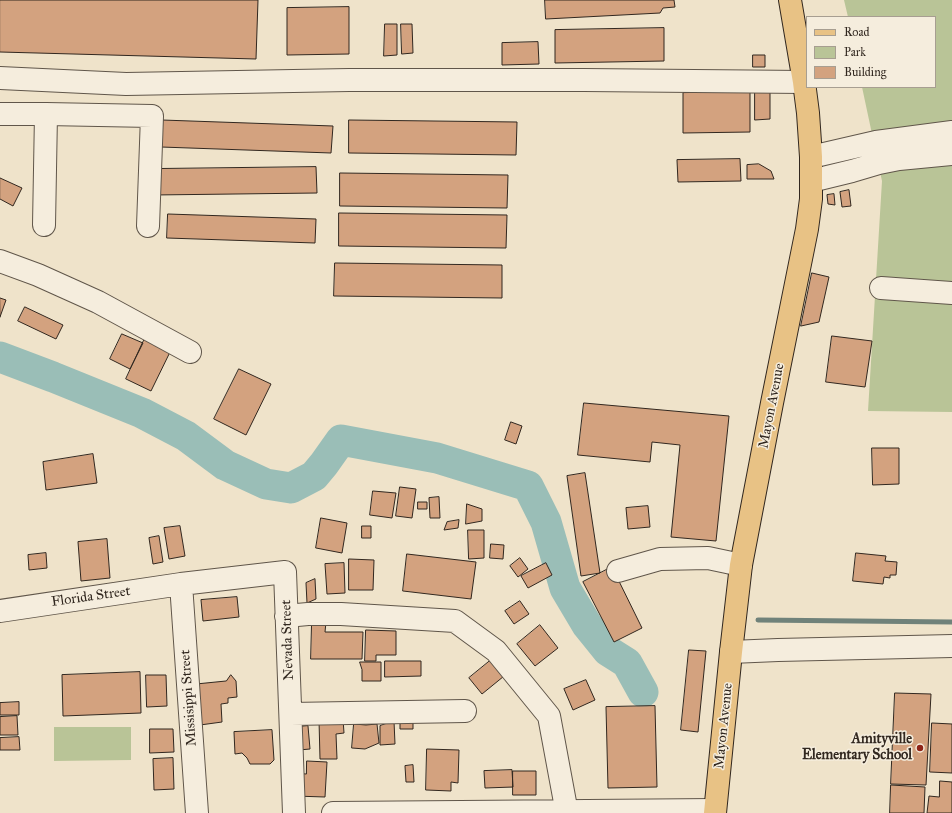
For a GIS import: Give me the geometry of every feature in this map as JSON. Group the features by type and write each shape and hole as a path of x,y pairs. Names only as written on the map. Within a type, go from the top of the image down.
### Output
{"main road":[{"name":"Mayon Avenue","path":"715,812 731,652 742,566 772,403 807,229 811,199 812,157 810,126 790,0"}],"street":[{"path":"0,78 126,84 349,80 804,82"},
{"path":"0,114 152,116 148,226"},
{"path":"44,225 46,114"},
{"path":"812,157 876,142 952,132"},
{"path":"811,181 900,159 952,154"},
{"path":"0,261 38,275 98,302 190,352"},
{"path":"881,288 952,292"},
{"path":"618,571 660,559 708,558 742,566"},
{"name":"Nevada Street","path":"181,584 285,572 294,813"},
{"name":"Florida Street","path":"0,611 181,584"},
{"name":"Missisippi Street","path":"181,584 197,813"},
{"path":"286,616 341,614 455,621 496,651 549,716 567,812"},
{"path":"731,652 952,646"},
{"path":"291,714 465,711"},
{"path":"333,813 715,812"}],"green space":[{"path":"844,0 952,0 952,412 868,411 882,181 862,88 936,88 936,16 848,16"},
{"path":"54,727 131,727 131,760 54,761"}],"building":[{"path":"0,0 258,0 256,59 0,52"},
{"path":"545,0 674,0 675,7 663,8 660,13 546,19"},
{"path":"349,7 349,54 287,55 287,8"},
{"path":"385,24 397,24 397,55 384,56"},
{"path":"401,24 412,24 413,53 402,54"},
{"path":"664,28 664,61 555,63 555,30"},
{"path":"538,42 539,64 502,65 502,43"},
{"path":"753,55 765,55 765,67 753,67"},
{"path":"750,92 750,132 683,133 683,93"},
{"path":"755,92 770,92 770,119 755,120"},
{"path":"162,120 333,126 331,153 161,147"},
{"path":"349,120 517,122 516,155 349,153"},
{"path":"740,159 741,181 678,182 677,160"},
{"path":"759,164 771,171 774,179 747,179 747,165"},
{"path":"316,167 317,193 153,195 153,169"},
{"path":"340,173 508,175 507,208 340,206"},
{"path":"0,178 22,188 13,206 0,199"},
{"path":"849,190 851,206 842,207 840,192"},
{"path":"834,194 835,205 828,204 827,195"},
{"path":"339,213 507,215 506,248 339,246"},
{"path":"168,214 316,219 315,243 167,238"},
{"path":"335,263 502,265 502,298 334,296"},
{"path":"812,273 829,277 819,322 801,326"},
{"path":"0,298 6,300 0,317"},
{"path":"25,307 63,325 56,339 18,321"},
{"path":"122,334 143,343 130,369 110,359"},
{"path":"146,336 172,348 151,391 126,379"},
{"path":"832,336 872,341 865,387 826,382"},
{"path":"239,369 271,384 246,435 214,419"},
{"path":"584,403 729,416 716,541 671,537 680,445 652,442 650,462 578,455"},
{"path":"511,422 522,426 516,444 505,440"},
{"path":"872,448 899,448 899,484 873,485"},
{"path":"93,454 97,483 46,490 43,462"},
{"path":"585,473 600,573 581,576 567,476"},
{"path":"400,487 416,489 412,518 396,516"},
{"path":"373,491 396,493 392,518 370,515"},
{"path":"439,497 440,518 430,518 429,498"},
{"path":"418,502 427,502 427,509 418,509"},
{"path":"467,504 482,509 482,521 466,524"},
{"path":"648,506 650,527 628,529 626,508"},
{"path":"321,518 347,523 342,553 316,548"},
{"path":"459,520 458,528 444,530 447,522"},
{"path":"180,526 185,556 169,559 164,528"},
{"path":"362,526 371,526 371,538 362,538"},
{"path":"468,530 484,530 484,558 469,559"},
{"path":"159,536 163,562 153,564 149,538"},
{"path":"107,539 110,578 81,581 78,542"},
{"path":"491,544 504,545 503,559 490,558"},
{"path":"46,553 47,568 29,570 28,555"},
{"path":"856,553 886,556 885,561 897,562 896,575 890,575 890,578 884,577 883,584 853,581"},
{"path":"407,554 476,562 471,599 403,591"},
{"path":"520,558 528,569 518,577 510,566"},
{"path":"349,559 374,560 373,590 349,590"},
{"path":"344,563 345,593 327,594 325,564"},
{"path":"546,563 552,575 528,588 521,576"},
{"path":"612,567 642,628 614,642 583,582"},
{"path":"315,579 316,599 307,603 306,583"},
{"path":"237,597 239,617 203,621 201,600"},
{"path":"520,601 529,614 514,624 505,611"},
{"path":"312,622 326,622 325,632 363,632 362,659 311,659"},
{"path":"540,625 558,648 535,666 517,644"},
{"path":"366,630 396,631 396,655 376,655 376,661 365,661"},
{"path":"689,650 706,651 698,732 681,730"},
{"path":"496,656 509,672 482,694 469,678"},
{"path":"385,661 421,661 421,676 385,677"},
{"path":"360,662 381,662 381,681 362,681"},
{"path":"140,672 141,713 63,716 62,675"},
{"path":"146,675 166,675 167,706 147,707"},
{"path":"231,675 236,681 237,697 228,698 228,703 221,704 222,722 200,725 196,684 226,681"},
{"path":"586,680 595,700 573,710 564,689"},
{"path":"895,693 931,694 926,785 891,784"},
{"path":"19,702 19,715 0,715 0,703"},
{"path":"655,706 657,787 608,788 606,707"},
{"path":"413,715 413,729 400,729 400,722"},
{"path":"17,716 18,735 0,735 0,717"},
{"path":"343,719 344,733 336,734 337,759 320,759 319,720"},
{"path":"394,721 395,744 380,745 380,726"},
{"path":"932,723 952,724 952,773 930,772"},
{"path":"354,724 377,724 379,743 365,749 352,748"},
{"path":"308,726 310,749 299,750 298,727"},
{"path":"150,729 173,729 174,752 150,753"},
{"path":"272,730 274,760 270,764 250,764 242,753 235,754 234,732"},
{"path":"19,737 20,750 0,750 0,738"},
{"path":"427,749 459,750 458,783 451,782 451,791 426,790"},
{"path":"173,758 174,789 154,790 153,759"},
{"path":"307,761 327,762 325,797 294,796 295,773 306,774"},
{"path":"413,765 414,782 406,782 405,766"},
{"path":"512,770 513,787 485,788 484,771"},
{"path":"513,771 536,771 536,795 513,795"},
{"path":"940,781 952,782 952,813 927,813 929,796 939,797"},
{"path":"891,785 925,787 924,813 890,813"}],"waterway":[{"path":"0,357 142,413 186,436 225,465 266,484 291,488 314,476 341,440 437,458 528,486 546,522 565,588 587,625 608,651 627,663 643,692"},
{"path":"758,620 952,622"}],"place":[{"name":"Amityville Elementary School","path":"920,748"}]}
